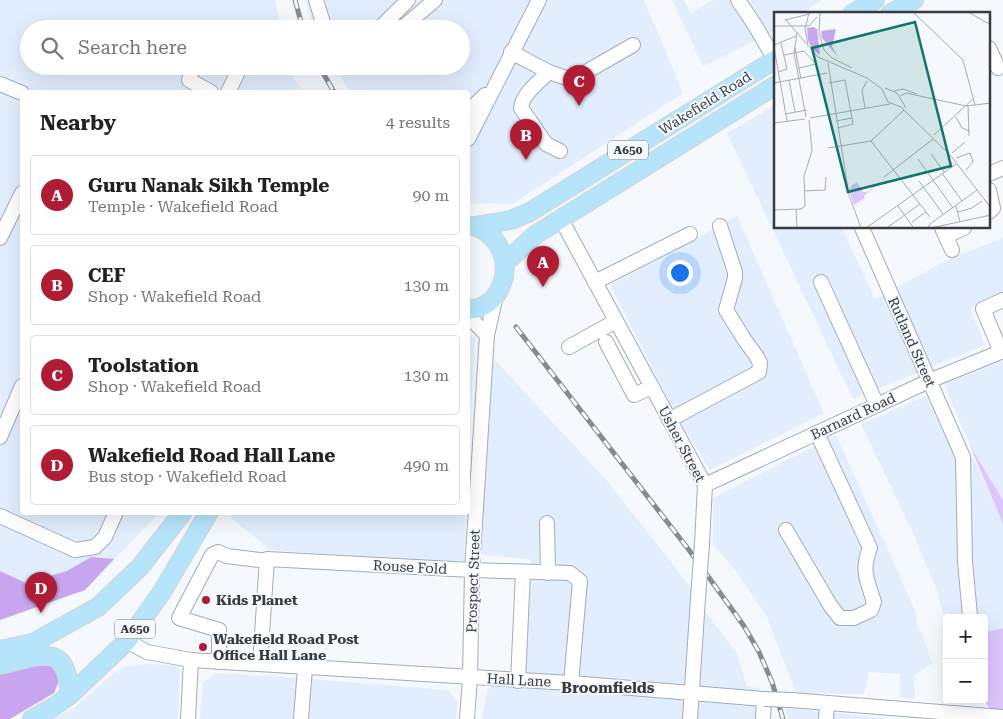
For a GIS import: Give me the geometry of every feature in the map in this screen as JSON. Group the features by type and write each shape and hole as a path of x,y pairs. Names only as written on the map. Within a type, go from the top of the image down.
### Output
{"main road":[{"path":"855,12 875,0"},
{"path":"893,12 914,0"},
{"name":"Wakefield Road","path":"471,226 511,220 530,212 774,61"},
{"name":"Wakefield Road","path":"506,262 534,235 774,86"},
{"name":"A650","path":"471,226 490,235 502,250 506,262"},
{"path":"470,310 480,308 496,296 505,278 506,262"},
{"path":"0,650 33,643 98,607 140,567 181,515"},
{"name":"A650","path":"32,719 70,696 127,641 162,592 207,515"},
{"path":"0,665 45,655 57,658 62,662 66,671 70,696"}],"street":[{"path":"316,0 322,20"},
{"path":"388,20 408,0"},
{"path":"412,20 435,0"},
{"path":"470,134 539,0"},
{"path":"738,0 774,58"},
{"path":"511,52 549,72 572,80 633,45"},
{"path":"990,51 997,69"},
{"path":"549,72 527,94 521,108 546,144 560,151"},
{"path":"191,75 189,80 207,90"},
{"path":"229,90 237,75"},
{"path":"0,84 20,93"},
{"path":"470,110 492,88"},
{"path":"990,194 993,208 990,211"},
{"path":"0,238 20,197"},
{"name":"Usher Street","path":"561,219 705,485 690,719"},
{"path":"669,420 759,372 760,363 757,357 740,334 726,310 735,272 720,226"},
{"name":"Rutland Street","path":"862,229 963,456 965,561 970,614"},
{"path":"952,250 944,232 959,229"},
{"path":"595,282 690,234"},
{"path":"821,282 877,405"},
{"name":"Prospect Street","path":"467,719 470,678 473,469 487,335 496,296"},
{"path":"1002,352 983,309 1003,300"},
{"path":"470,318 487,335"},
{"path":"569,346 616,321"},
{"path":"606,342 634,395 652,387"},
{"name":"Barnard Road","path":"705,485 929,380 1002,352"},
{"path":"0,437 20,391"},
{"path":"786,530 830,606 840,618 854,618 870,610 874,602 864,571 865,559 870,548 817,433"},
{"path":"0,516 75,550 96,547 105,538 115,515"},
{"path":"547,523 548,573"},
{"name":"Rouse Fold","path":"219,662 219,630 179,618 212,555 218,552 227,556 267,560 570,573 580,581 571,683"},
{"path":"260,664 267,560"},
{"path":"518,681 523,572"},
{"name":"Hall Lane","path":"127,641 147,652 192,660 571,683 691,694 827,703 909,714 1003,717"},
{"path":"188,719 192,660"},
{"path":"301,719 305,668"},
{"path":"763,719 764,699"},
{"path":"826,719 827,703"}],"shaded area":[{"path":"0,0 275,0 279,20 20,20 20,75 291,75 302,90 20,90 20,515 157,515 85,590 0,620"},
{"path":"306,0 644,0 683,93 514,203 470,204 470,90 349,90 340,75 470,75 470,20 312,20"},
{"path":"672,0 684,0 691,13 713,0 822,0 804,12 774,12 774,31 703,66"},
{"path":"774,106 774,229 842,229 875,299 947,260 1003,238 1003,295 970,309 985,345 853,399 727,133"},
{"path":"737,216 824,413 710,470 679,420 610,285"},
{"path":"470,337 475,337 470,418"},
{"path":"493,358 607,481 689,585 707,614 736,652 747,687 760,688 770,719 481,719 488,689 492,686 522,686 531,560 481,554"},
{"path":"1003,361 1003,500 970,446 944,384"},
{"path":"926,396 954,455 973,458 1003,524 1003,628 988,632 988,614 944,614 937,591 915,537 861,424"},
{"path":"836,435 915,610 917,624 932,663 914,676 915,699 900,697 900,674 869,672 864,694 796,693 767,617 738,574 713,544 713,498"},
{"path":"970,446 1003,500 1003,524"},
{"path":"231,515 466,515 464,564 270,550 230,517"},
{"path":"91,557 114,559 85,590 0,620 0,571 26,583 67,571"},
{"path":"1003,628 1003,710 990,709 986,704 988,704 988,632"},
{"path":"149,664 175,665 180,671 178,719 54,719 75,707 111,675 126,666"},
{"path":"32,665 51,666 60,679 54,693 10,719 0,719 0,672"},
{"path":"217,673 297,678 294,719 200,719 203,682"},
{"path":"312,679 448,690 458,703 456,719 309,719"},
{"path":"785,707 891,719 788,719"}],"railway":[{"path":"295,0 301,20"},
{"path":"324,75 333,90"},
{"path":"516,327 689,550 744,626 759,652 772,682 783,719"}],"place":[{"name":"Toolstation","path":"579,106"},
{"name":"CEF","path":"526,160"},
{"name":"Guru Nanak Sikh Temple","path":"543,287"},
{"name":"Kids Planet","path":"206,600"},
{"name":"Wakefield Road Hall Lane","path":"41,613"},
{"name":"Wakefield Road Post Office Hall Lane","path":"203,647"}],"district":[{"name":"Broomfields","path":"608,688"}]}
